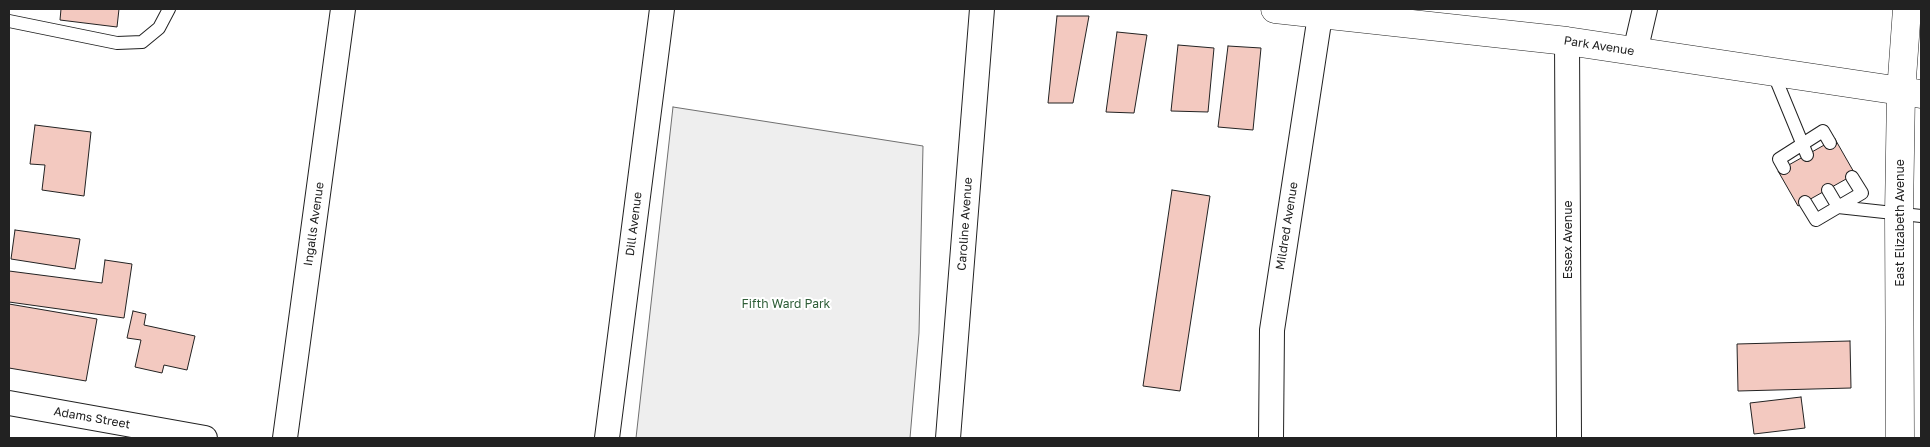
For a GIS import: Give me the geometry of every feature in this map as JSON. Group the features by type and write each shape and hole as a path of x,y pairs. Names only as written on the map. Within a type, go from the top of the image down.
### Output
{"street":[{"name":"Ingalls Avenue","path":"285,438 344,9"},
{"name":"Dill Avenue","path":"606,438 662,9"},
{"name":"Caroline Avenue","path":"948,438 982,9"},
{"name":"Park Avenue","path":"1276,9 1320,12 1567,41 1772,70 1911,93"},
{"path":"1635,52 1645,9"},
{"name":"East Elizabeth Avenue","path":"1900,438 1910,215 1911,93 1907,9"},
{"name":"Mildred Avenue","path":"1271,438 1272,330 1320,12"},
{"name":"Essex Avenue","path":"1567,41 1569,438"},
{"name":"Adams Street","path":"9,403 205,438"}],"lane":[{"path":"9,22 117,43 142,42 159,28 169,9"},
{"path":"1772,70 1804,150"},
{"path":"1784,168 1779,159 1804,150 1823,131 1830,143"},
{"path":"1805,202 1816,220 1862,193 1852,177"},
{"path":"1828,190 1838,207"},
{"path":"1838,207 1910,215"}],"green space":[{"name":"Fifth Ward Park","path":"673,107 923,146 919,333 910,438 636,438"}],"building":[{"path":"61,9 119,9 117,27 60,20"},
{"path":"1057,16 1089,16 1073,103 1048,103"},
{"path":"1117,32 1147,35 1134,113 1106,112"},
{"path":"1178,45 1214,48 1208,112 1171,111"},
{"path":"1228,46 1261,48 1253,130 1218,127"},
{"path":"35,125 91,132 84,196 42,190 45,165 30,164"},
{"path":"1835,139 1855,174 1798,206 1778,171"},
{"path":"1172,190 1210,196 1180,391 1143,386"},
{"path":"15,230 80,239 75,269 11,259"},
{"path":"105,260 132,264 124,318 9,302 9,271 102,283"},
{"path":"9,304 97,319 86,381 9,368"},
{"path":"133,311 146,314 144,325 195,336 187,370 164,365 162,373 135,367 141,340 127,338"},
{"path":"1850,341 1851,388 1738,391 1737,344"},
{"path":"1801,397 1805,428 1754,434 1750,403"}]}
